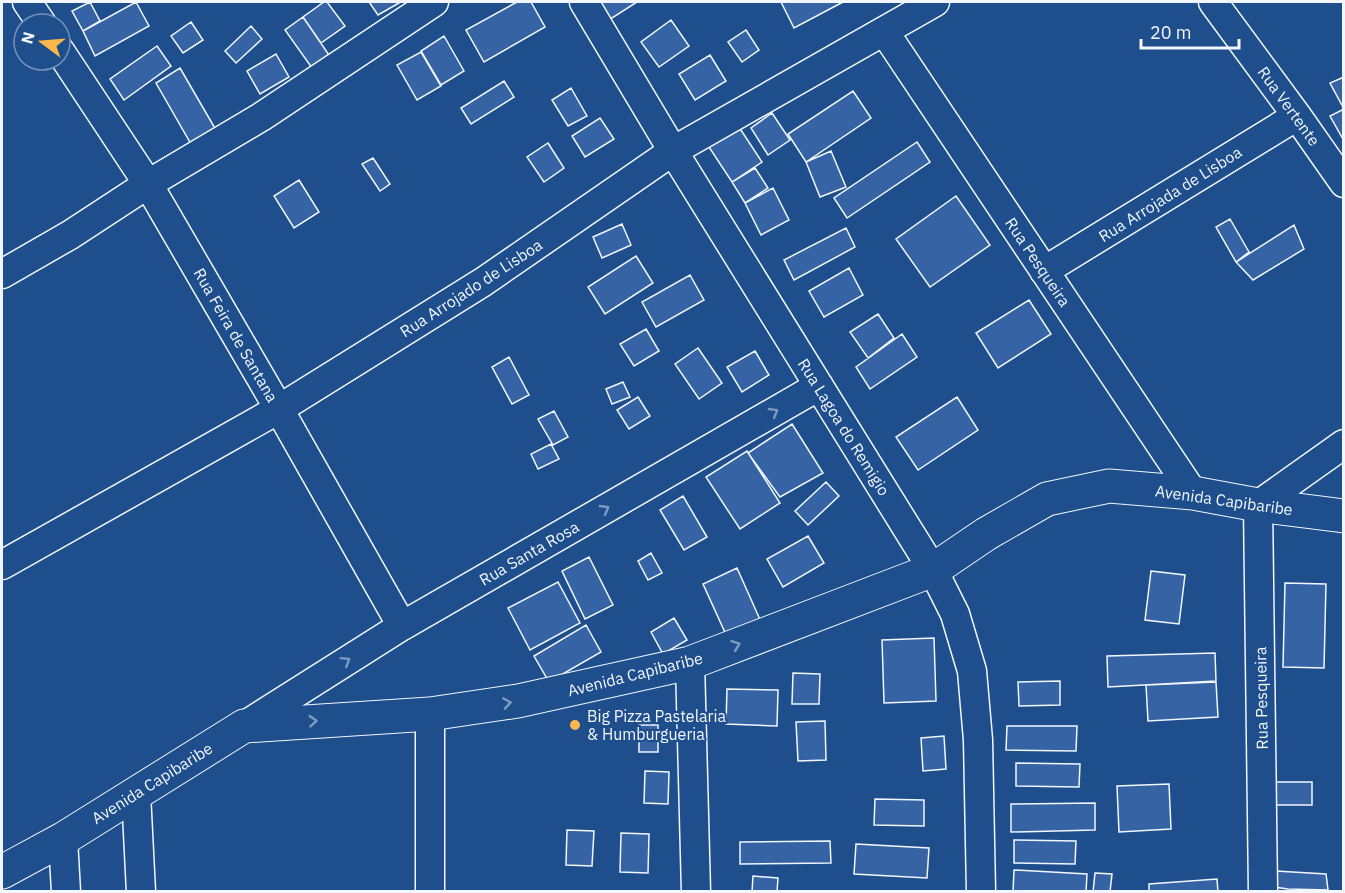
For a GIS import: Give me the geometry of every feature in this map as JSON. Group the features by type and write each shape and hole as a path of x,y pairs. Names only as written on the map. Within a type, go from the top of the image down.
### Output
{"street":[{"path":"2,274 70,235 148,184 261,117 434,2"},
{"name":"Rua Lagoa do Remigio","path":"584,2 673,151 933,570 955,614 972,671 978,740 981,891"},
{"name":"Rua Arrojado de Lisboa","path":"2,565 279,409 483,282 673,151 935,2"},
{"name":"Rua Vertente","path":"1213,2 1344,183"},
{"name":"Rua Pesqueira","path":"884,31 1193,493"},
{"name":"Rua Feira de Santana","path":"72,69 148,184 402,626"},
{"name":"Rua Arrojada de Lisboa","path":"1044,271 1297,116"},
{"name":"Rua Santa Rosa","path":"244,726 402,626 819,386"},
{"path":"1258,505 1344,444"},
{"name":"Avenida Capibaribe","path":"2,872 63,839 244,726 430,714 518,701 690,663 933,570 986,534 1047,499 1109,486 1193,493 1258,505 1344,516"},
{"name":"Rua Pesqueira","path":"1258,505 1263,891"},
{"path":"690,663 696,891"},
{"path":"430,714 430,891"},
{"path":"136,793 141,891"},
{"path":"63,839 66,891"}],"building":[{"path":"90,2 100,21 83,31 72,11"},
{"path":"136,2 149,26 95,56 83,31"},
{"path":"327,2 345,26 321,43 303,17"},
{"path":"369,2 398,2 399,3 378,15"},
{"path":"517,2 531,2 545,27 484,62 466,30"},
{"path":"598,2 637,2 609,20"},
{"path":"781,2 843,2 794,28"},
{"path":"303,17 329,55 312,68 285,30"},
{"path":"671,20 689,46 659,67 641,42"},
{"path":"191,22 203,40 183,53 171,36"},
{"path":"251,26 262,39 236,63 225,51"},
{"path":"746,30 759,50 742,62 728,42"},
{"path":"444,36 464,71 441,85 421,51"},
{"path":"157,46 171,66 124,100 110,79"},
{"path":"421,52 441,86 417,100 397,65"},
{"path":"276,54 289,77 260,94 247,71"},
{"path":"710,55 726,81 695,100 679,74"},
{"path":"180,68 216,130 191,144 156,83"},
{"path":"1344,77 1344,109 1330,83"},
{"path":"504,81 514,97 471,124 461,108"},
{"path":"571,88 587,116 568,126 552,100"},
{"path":"853,91 871,118 806,162 788,134"},
{"path":"1344,109 1344,141 1330,116"},
{"path":"772,113 790,140 768,155 751,128"},
{"path":"600,118 614,139 585,157 572,136"},
{"path":"737,124 762,162 732,182 707,144"},
{"path":"917,142 930,162 847,218 834,198"},
{"path":"548,143 564,168 544,182 527,157"},
{"path":"831,151 846,187 820,197 806,162"},
{"path":"373,158 390,184 380,191 362,164"},
{"path":"755,168 768,188 745,203 732,182"},
{"path":"299,180 319,212 294,228 274,196"},
{"path":"773,188 789,220 761,235 745,203"},
{"path":"956,196 990,245 930,287 896,239"},
{"path":"1230,219 1249,252 1236,262 1216,227"},
{"path":"622,224 631,245 602,258 593,237"},
{"path":"1294,225 1304,249 1253,280 1236,262"},
{"path":"846,228 855,247 794,280 784,260"},
{"path":"636,256 653,283 605,314 588,287"},
{"path":"849,268 863,295 824,317 809,291"},
{"path":"690,275 704,300 656,327 642,302"},
{"path":"1029,300 1051,334 998,368 976,333"},
{"path":"878,314 894,338 868,358 850,332"},
{"path":"646,329 659,351 634,366 620,344"},
{"path":"902,334 917,357 870,389 856,367"},
{"path":"698,348 722,383 699,399 675,364"},
{"path":"755,351 769,375 742,392 727,367"},
{"path":"509,357 529,395 512,404 492,367"},
{"path":"623,382 630,397 612,404 606,389"},
{"path":"638,397 650,416 629,429 617,410"},
{"path":"957,397 978,430 918,470 896,437"},
{"path":"554,411 568,437 553,445 538,419"},
{"path":"792,424 823,473 780,497 748,453"},
{"path":"551,444 559,459 538,469 531,454"},
{"path":"747,451 780,503 740,529 706,477"},
{"path":"826,482 839,496 808,525 795,511"},
{"path":"683,496 707,537 684,550 660,510"},
{"path":"808,536 824,563 783,587 767,559"},
{"path":"651,553 662,573 648,580 638,561"},
{"path":"589,557 613,605 585,619 562,571"},
{"path":"737,568 762,624 728,639 703,584"},
{"path":"1151,571 1185,575 1179,624 1145,620"},
{"path":"558,582 580,623 530,650 508,608"},
{"path":"1285,583 1326,584 1324,668 1283,667"},
{"path":"674,618 687,640 663,654 651,632"},
{"path":"586,625 601,652 549,682 534,656"},
{"path":"934,638 936,701 884,703 882,640"},
{"path":"1215,653 1216,681 1108,687 1107,656"},
{"path":"793,673 820,674 819,704 792,704"},
{"path":"1060,681 1060,705 1019,706 1018,682"},
{"path":"1216,682 1218,717 1148,721 1146,685"},
{"path":"727,689 778,690 777,726 726,724"},
{"path":"825,721 826,760 798,761 796,722"},
{"path":"639,725 658,725 658,752 639,752"},
{"path":"1007,726 1077,726 1076,751 1006,750"},
{"path":"944,736 946,769 923,771 921,738"},
{"path":"1016,763 1080,764 1079,787 1016,786"},
{"path":"645,771 669,772 668,804 644,803"},
{"path":"1275,782 1312,782 1312,805 1275,805"},
{"path":"1169,784 1171,829 1119,832 1117,786"},
{"path":"875,799 924,800 924,826 874,825"},
{"path":"1095,803 1095,830 1011,832 1011,804"},
{"path":"567,830 594,831 592,866 566,865"},
{"path":"621,833 649,834 648,873 620,872"},
{"path":"1014,840 1076,841 1075,864 1014,863"},
{"path":"830,841 831,863 740,864 740,842"},
{"path":"856,844 929,848 927,878 854,874"},
{"path":"1014,870 1087,874 1086,892 1013,892"},
{"path":"1276,871 1326,874 1328,890 1274,887"},
{"path":"1095,873 1112,874 1110,892 1093,892"},
{"path":"753,876 778,878 777,892 752,892"},
{"path":"1217,879 1218,892 1149,892 1149,884"}],"place":[{"name":"Big Pizza Pastelaria & Humburgueria","path":"575,725"}]}
